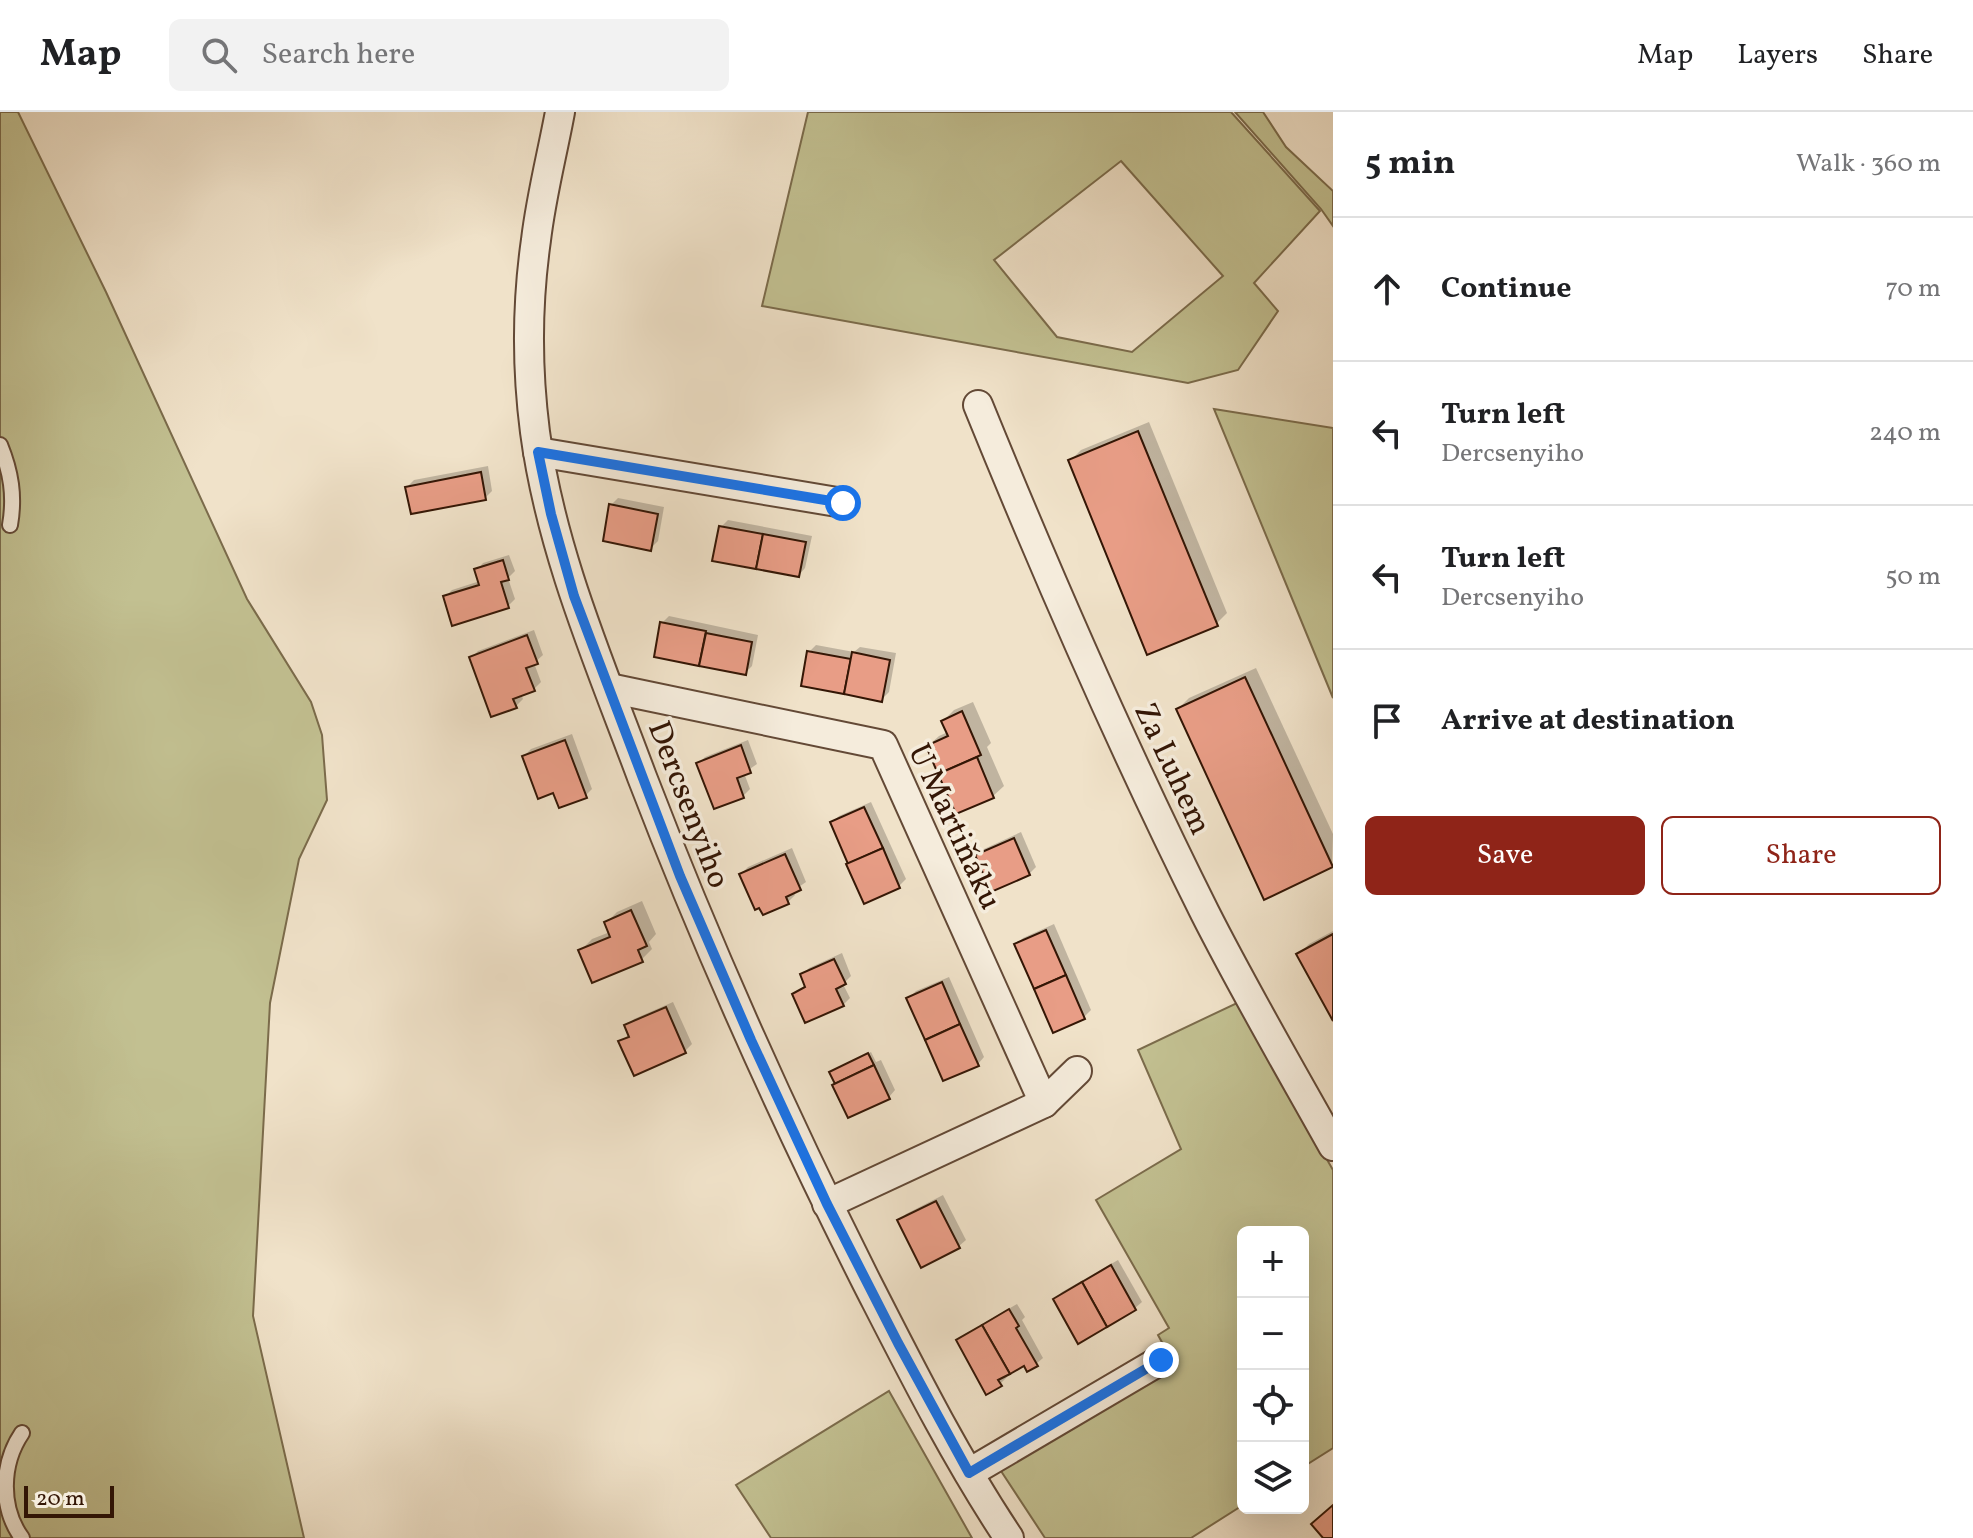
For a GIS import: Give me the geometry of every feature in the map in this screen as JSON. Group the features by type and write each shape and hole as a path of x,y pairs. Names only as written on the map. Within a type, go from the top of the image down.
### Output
{"street":[{"name":"Dercsenyiho","path":"560,112 536,238 530,295 531,400 551,514 574,596 686,890 751,1040 827,1204 925,1393 1009,1538"},
{"name":"Za Luhem","path":"978,405 1050,582 1165,831 1246,991 1333,1146"},
{"path":"538,452 843,503"},
{"name":"U Martiňáku","path":"609,688 883,745 1044,1103"},
{"path":"827,1204 1044,1103 1077,1071"},
{"path":"969,1473 1161,1360"}],"lane":[{"path":"0,445 12,481 14,501 10,525"},
{"path":"22,1433 9,1454 5,1474 9,1515 22,1538"}],"shaded area":[{"path":"0,112 18,112 106,292 247,599 311,702 322,735 327,800 299,859 270,1003 253,1316 304,1538 0,1538"},
{"path":"808,112 1231,112 1320,211 1254,283 1278,311 1238,370 1188,383 762,306","holes":["1121,161 1223,276 1132,352 1057,337 994,260"]},
{"path":"1235,112 1263,112 1286,147 1333,191 1333,226 1321,209"},
{"path":"1214,409 1333,428 1333,698"},
{"path":"1237,1003 1333,1170 1333,1448 1309,1463 1309,1226 1237,1226 1237,1509 1191,1538 1045,1538 1001,1471 1004,1466 1175,1366 1158,1335 1169,1328 1096,1200 1181,1149 1138,1050"},
{"path":"889,1391 972,1538 771,1538 736,1485"}],"building":[{"path":"1138,431 1218,626 1147,655 1068,460"},
{"path":"481,472 486,500 411,514 405,487"},
{"path":"609,504 658,514 651,551 603,541"},
{"path":"719,526 763,534 756,569 712,561"},
{"path":"763,534 806,542 799,577 756,569"},
{"path":"503,560 509,580 501,582 509,608 452,626 443,596 479,585 474,569"},
{"path":"660,622 706,631 699,666 654,657"},
{"path":"706,633 752,642 746,675 699,666"},
{"path":"527,635 538,664 526,668 535,691 513,699 517,708 491,717 469,657"},
{"path":"807,651 851,659 844,694 801,686"},
{"path":"852,652 890,660 882,702 844,694"},
{"path":"1245,677 1333,867 1264,900 1176,709"},
{"path":"962,711 981,755 938,774 926,746 948,736 941,721"},
{"path":"565,740 587,798 559,808 553,793 538,799 522,756"},
{"path":"741,745 751,773 737,778 744,798 714,809 696,763"},
{"path":"977,757 994,798 956,814 938,774"},
{"path":"864,807 883,848 848,864 830,822"},
{"path":"1014,838 1030,875 991,892 975,855"},
{"path":"883,848 900,888 864,904 846,864"},
{"path":"785,854 801,890 786,897 789,904 763,915 759,908 755,910 739,874"},
{"path":"631,910 647,946 638,950 643,962 592,983 578,950 610,937 604,922"},
{"path":"1046,930 1066,975 1034,989 1014,944"},
{"path":"1333,934 1333,1021 1296,954"},
{"path":"834,959 846,984 836,989 844,1006 805,1023 792,994 805,987 800,974"},
{"path":"1066,975 1085,1019 1053,1033 1034,989"},
{"path":"942,982 960,1024 925,1040 906,998"},
{"path":"666,1007 686,1053 634,1076 618,1041 629,1037 624,1025"},
{"path":"960,1024 979,1066 943,1081 925,1040"},
{"path":"868,1053 874,1065 835,1084 829,1072"},
{"path":"874,1065 890,1099 848,1118 832,1085"},
{"path":"936,1201 960,1248 921,1268 897,1220"},
{"path":"1111,1265 1136,1310 1107,1327 1082,1282"},
{"path":"1082,1282 1107,1327 1078,1344 1053,1299"},
{"path":"1009,1309 1038,1366 1027,1372 1024,1366 1010,1374 982,1325"},
{"path":"982,1325 1010,1374 998,1380 1002,1386 986,1395 956,1340"},
{"path":"1333,1505 1333,1538 1323,1538 1311,1524"}],"route":[{"path":"843,503 538,452 551,514 574,596 680,876 827,1204 969,1473 1161,1360"}]}
